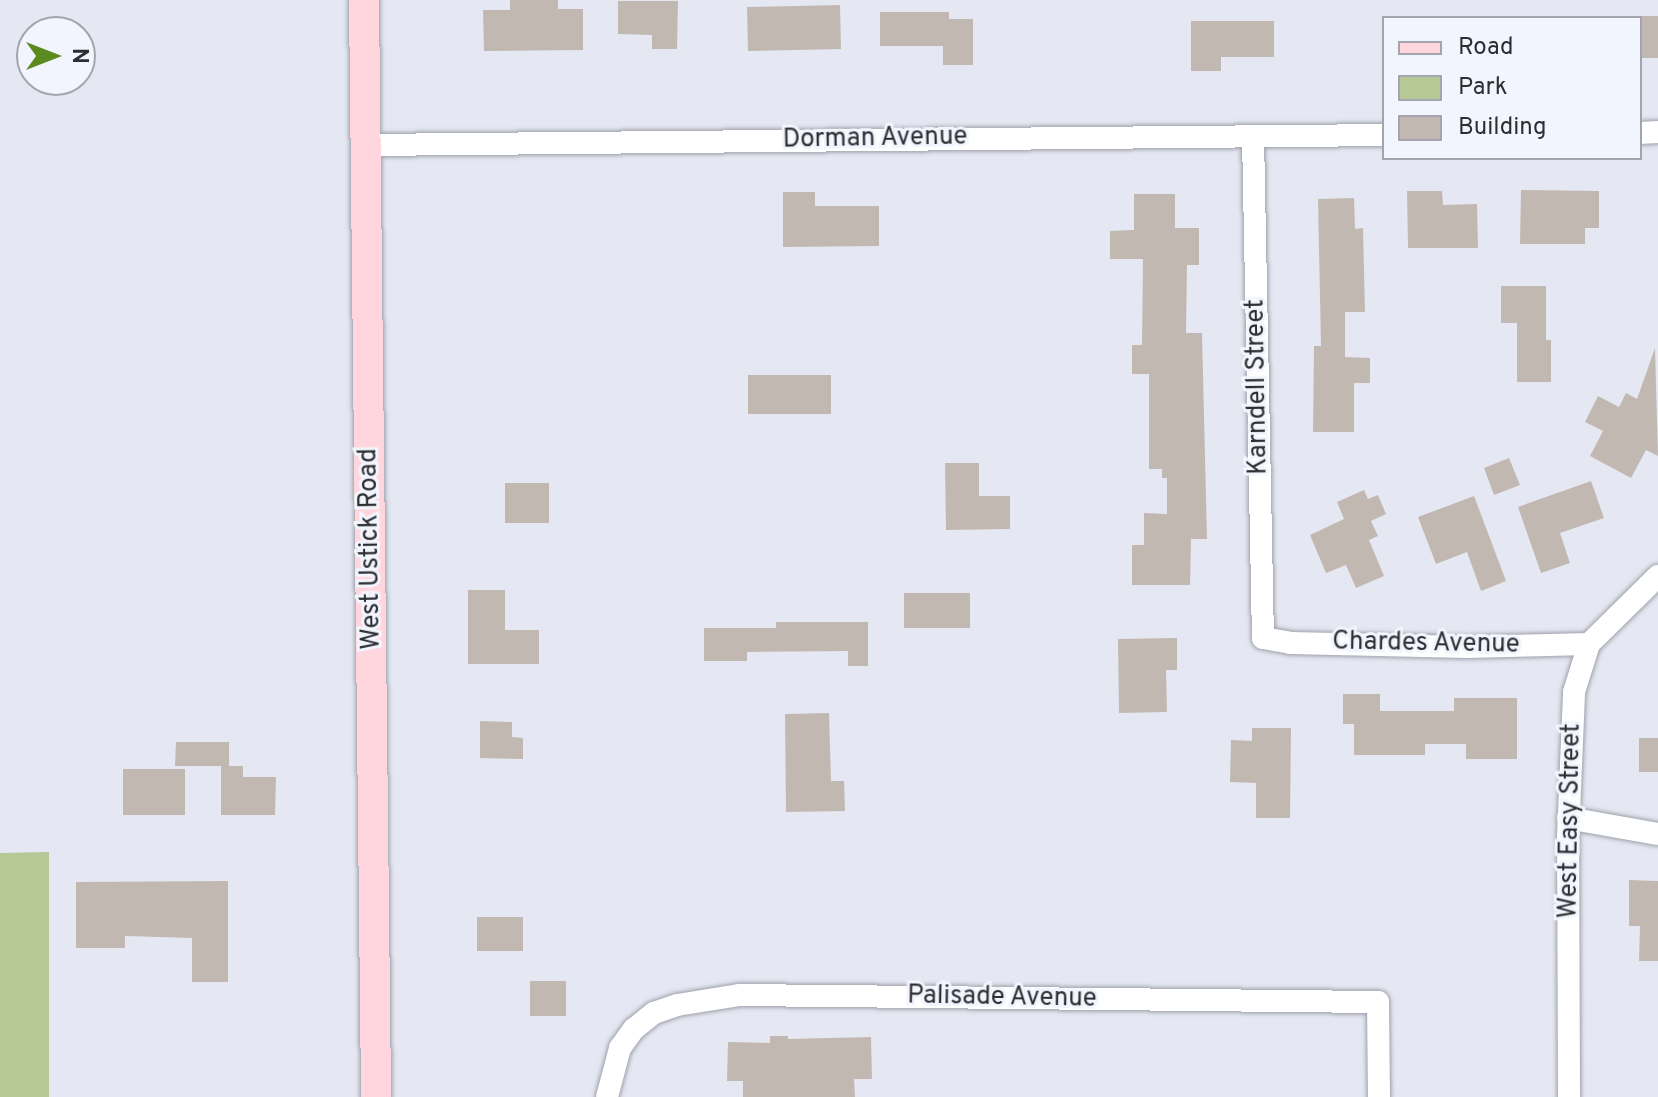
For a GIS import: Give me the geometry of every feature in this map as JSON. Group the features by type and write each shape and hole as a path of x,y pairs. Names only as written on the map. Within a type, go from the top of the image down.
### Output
{"main road":[{"name":"West Ustick Road","path":"364,0 376,1097"}],"street":[{"name":"Dorman Avenue","path":"366,145 1382,135"},
{"name":"Karndell Street","path":"1253,136 1263,638"},
{"name":"West Easy Street","path":"1569,1097 1568,818 1574,692 1589,644 1658,576"},
{"name":"Chardes Avenue","path":"1263,638 1290,643 1467,647 1589,644"},
{"path":"1568,818 1658,834"},
{"name":"Palisade Avenue","path":"607,1097 620,1048 634,1029 654,1013 677,1005 740,995 1378,1002 1379,1097"}],"green space":[{"path":"49,852 49,1097 0,1097 0,853"}],"building":[{"path":"510,0 558,0 558,9 583,9 583,50 484,51 483,10 510,10"},
{"path":"618,1 678,1 677,49 652,49 652,35 618,34"},
{"path":"840,5 841,49 748,51 747,7"},
{"path":"880,12 949,12 949,19 973,19 973,65 943,65 943,46 880,46"},
{"path":"1642,16 1658,16 1658,58 1642,58"},
{"path":"1191,21 1274,21 1274,57 1221,57 1221,71 1191,71"},
{"path":"1521,190 1599,191 1599,228 1585,228 1585,244 1520,244"},
{"path":"1407,191 1442,191 1443,205 1477,204 1478,248 1408,248"},
{"path":"783,192 815,192 815,206 879,206 879,246 783,247"},
{"path":"1134,194 1175,194 1175,228 1199,228 1199,265 1187,265 1186,333 1202,333 1207,539 1191,539 1190,585 1132,585 1132,545 1144,545 1144,513 1167,514 1167,478 1162,478 1162,469 1149,469 1149,374 1132,374 1132,345 1142,345 1143,259 1110,259 1110,231 1134,230"},
{"path":"1354,198 1355,229 1363,228 1365,312 1345,312 1345,357 1370,358 1370,383 1354,383 1354,432 1313,432 1314,346 1321,346 1318,199"},
{"path":"1501,286 1546,286 1546,340 1551,340 1551,382 1517,382 1517,323 1501,323"},
{"path":"1655,348 1658,456 1646,450 1631,478 1590,456 1603,431 1585,422 1598,396 1619,407 1626,393 1637,399"},
{"path":"748,375 831,375 831,414 748,414"},
{"path":"1509,458 1520,485 1494,495 1484,468"},
{"path":"945,463 979,463 979,496 1010,496 1010,529 946,530"},
{"path":"1591,481 1604,518 1560,533 1570,563 1541,573 1518,507"},
{"path":"505,483 549,483 549,523 505,523"},
{"path":"1364,490 1368,499 1378,495 1386,514 1371,521 1378,536 1369,540 1384,576 1356,588 1346,565 1326,573 1310,535 1344,519 1337,502"},
{"path":"1474,496 1506,581 1481,591 1467,552 1436,564 1418,517"},
{"path":"468,590 505,590 505,630 539,630 539,664 468,664"},
{"path":"904,593 970,593 970,628 904,628"},
{"path":"776,622 868,622 868,666 848,666 848,651 747,652 747,661 704,661 704,628 776,628"},
{"path":"1177,638 1177,670 1166,670 1167,712 1119,713 1118,639"},
{"path":"1343,694 1380,694 1380,711 1454,711 1454,698 1517,698 1517,759 1466,759 1466,744 1425,744 1425,755 1354,755 1354,724 1343,724"},
{"path":"829,713 831,781 844,781 845,811 786,812 785,714"},
{"path":"480,721 512,722 512,737 523,738 523,759 480,758"},
{"path":"1252,728 1291,728 1290,818 1256,818 1256,783 1230,782 1231,740 1252,741"},
{"path":"1639,738 1658,738 1658,772 1639,772"},
{"path":"176,742 229,742 229,766 175,766"},
{"path":"221,766 243,766 243,777 276,777 275,815 221,815"},
{"path":"123,769 185,769 185,815 123,815"},
{"path":"1629,880 1658,881 1658,961 1639,961 1640,926 1629,926"},
{"path":"228,881 228,982 192,982 192,938 125,936 125,948 76,948 76,882"},
{"path":"477,917 523,917 523,951 477,951"},
{"path":"530,981 566,981 566,1016 530,1016"},
{"path":"770,1036 788,1036 788,1039 871,1037 872,1079 854,1079 855,1097 743,1097 743,1081 727,1081 728,1042 770,1043"}]}
